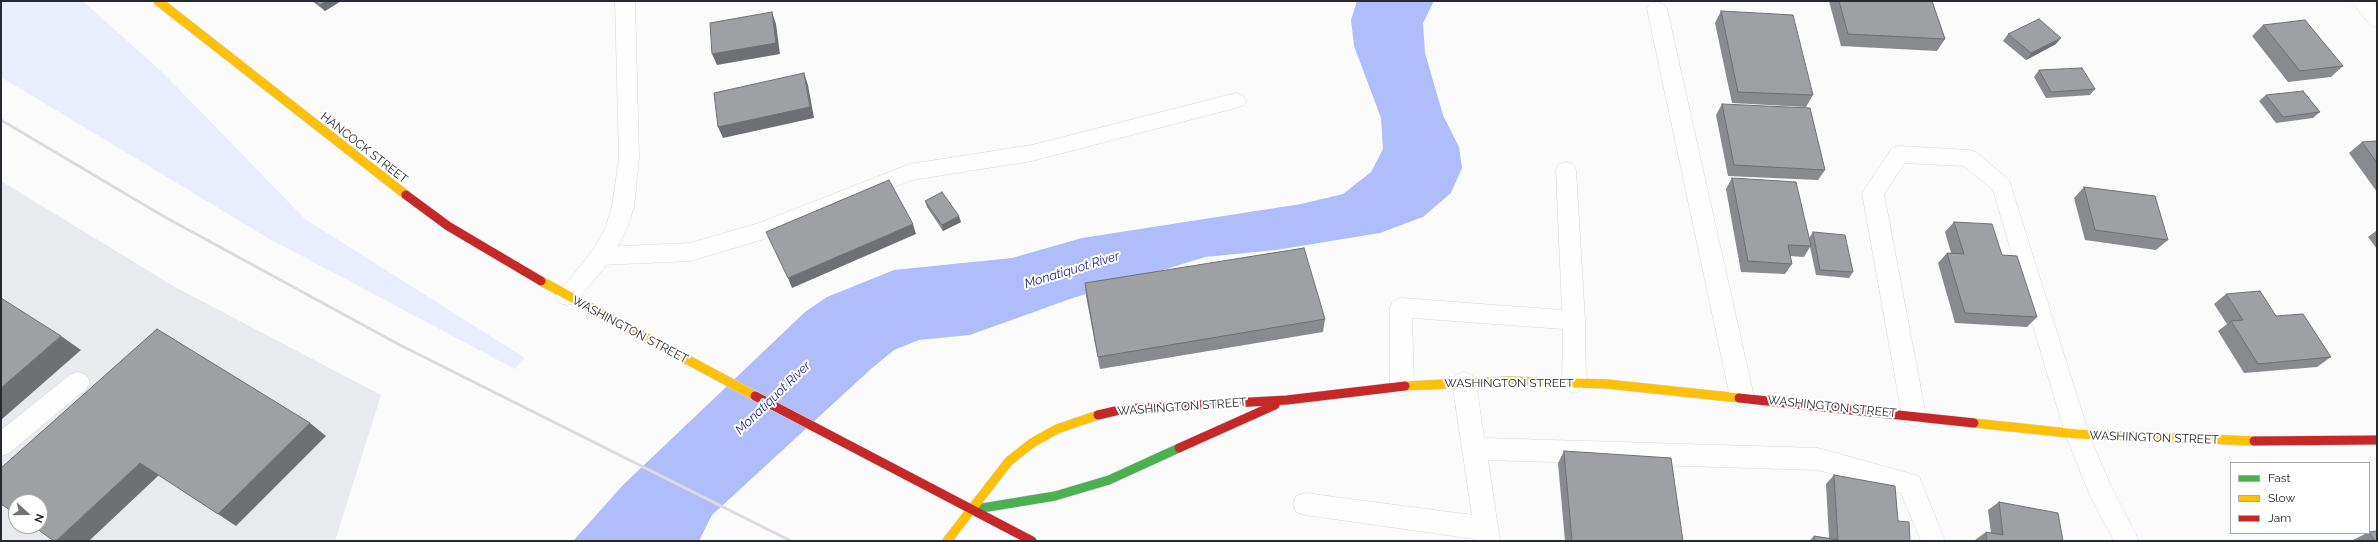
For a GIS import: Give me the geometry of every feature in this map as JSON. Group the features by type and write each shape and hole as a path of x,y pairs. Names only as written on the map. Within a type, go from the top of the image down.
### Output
{"main road":[{"name":"HANCOCK STREET","path":"158,1 414,201 489,252 567,296"},
{"name":"WASHINGTON STREET","path":"567,296 970,510 1055,496 1109,480 1287,400"},
{"name":"WASHINGTON STREET","path":"970,510 1009,461 1032,443 1057,429 1088,417 1124,409 1287,400 1402,386 1464,382 1574,383 1742,397 2077,434 2219,441 2377,440"},
{"path":"946,541 970,510 1032,541"}],"street":[{"name":"WASHINGTON STREET","path":"567,296 601,256 615,231 622,207 627,180 629,134 625,1"},
{"path":"2361,1 2377,20"},
{"path":"1657,10 1742,397"},
{"path":"601,256 690,252 763,232 910,172 1032,154 1236,101"},
{"path":"1914,416 1873,193 1899,154 1969,158 2002,186 2077,434 2100,490 2127,541"},
{"path":"1566,170 1574,320 1574,383"},
{"path":"1402,386 1401,308 1574,320"},
{"path":"1,445 78,382"},
{"path":"1305,504 1487,535 1464,382"},
{"path":"1474,448 1818,459 1910,484 1934,541"}],"shaded area":[{"path":"1,1 83,1 165,75 305,219 525,358 515,369 268,238 1,77"},
{"path":"1,181 175,287 381,395 335,541 1,541"}],"water":[{"name":"Monatiquot River","path":"1357,1 1434,1 1423,23 1425,53 1443,115 1459,147 1462,168 1451,193 1423,217 1380,233 1276,250 1205,257 1070,299 970,335 919,340 894,350 871,369 712,515 699,541 573,541 623,485 805,312 827,297 894,270 1012,258 1082,238 1301,204 1343,194 1371,172 1383,149 1381,118 1354,46 1351,20"}],"building":[{"path":"315,1 326,1 320,5"},
{"path":"1839,1 1932,1 1945,39 1848,34"},
{"path":"1721,11 1793,15 1813,95 1738,92"},
{"path":"772,12 776,43 712,54 710,23"},
{"path":"2039,19 2061,38 2031,53 2008,34"},
{"path":"2305,20 2343,66 2300,71 2263,25"},
{"path":"2082,68 2095,89 2051,92 2039,70"},
{"path":"804,73 810,107 718,127 714,93"},
{"path":"2303,91 2320,112 2283,117 2266,95"},
{"path":"1722,104 1810,108 1825,170 1734,165"},
{"path":"2377,141 2377,163 2362,142"},
{"path":"1732,178 1796,182 1811,246 1788,245 1792,264 1748,261"},
{"path":"889,180 913,224 788,278 766,232"},
{"path":"2084,187 2155,196 2168,240 2095,230"},
{"path":"942,192 959,216 942,225 925,201"},
{"path":"1954,222 1992,224 2002,255 2017,256 2037,317 1965,313 1947,253 1964,254"},
{"path":"1813,232 1845,235 1853,272 1820,270"},
{"path":"1304,248 1325,319 1098,357 1085,283"},
{"path":"2260,291 2276,316 2303,314 2331,357 2258,364 2231,321 2243,320 2226,294"},
{"path":"1,298 61,336 1,388"},
{"path":"157,329 310,423 218,514 140,463 56,541 44,534 48,534 48,494 8,494 8,509 1,504 1,468"},
{"path":"1564,451 1671,458 1683,541 1572,541"},
{"path":"1834,475 1895,486 1898,521 1909,522 1910,541 1815,541 1814,536 1838,540"},
{"path":"1999,502 2058,513 2063,541 1987,541 1986,532 2003,535"},
{"path":"2377,531 2377,541 2375,541 2370,532"}],"railway":[{"path":"1,120 163,216 398,344 791,541"}],"traffic: fast":[{"path":"970,510 1055,496 1109,480 1179,448"}],"traffic: slow":[{"path":"158,1 406,195"},
{"path":"541,281 755,396"},
{"path":"1405,386 1509,381 1607,384 1739,398"},
{"path":"947,541 1009,461 1032,443 1057,429 1098,415"},
{"path":"1974,423 2077,434 2254,441"}],"traffic: jam":[{"path":"406,195 448,226 489,252 541,281"},
{"path":"1098,415 1124,409 1287,400 1405,386"},
{"path":"755,396 1032,541"},
{"path":"1739,398 1974,423"},
{"path":"1179,448 1275,405"},
{"path":"2254,441 2377,440"}]}
